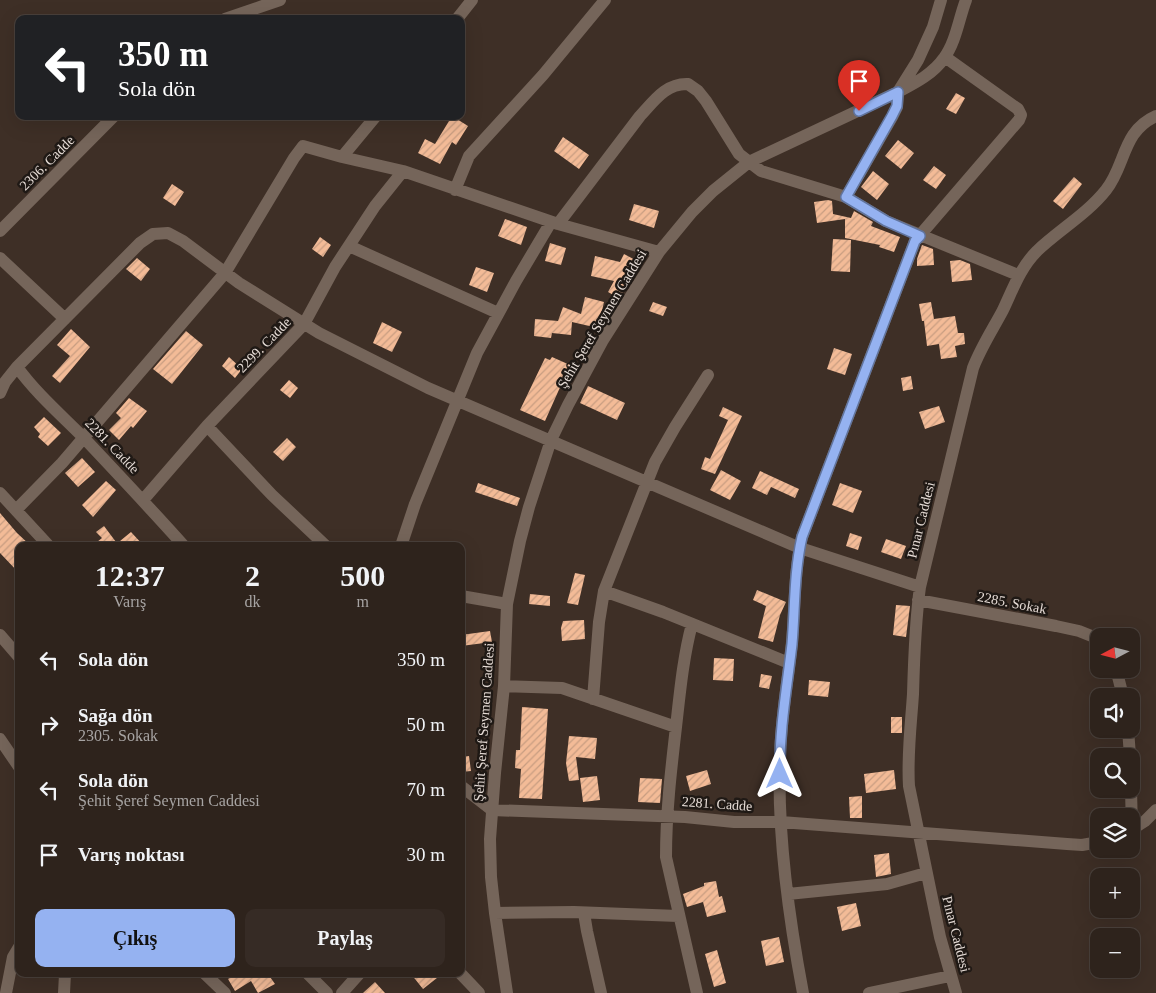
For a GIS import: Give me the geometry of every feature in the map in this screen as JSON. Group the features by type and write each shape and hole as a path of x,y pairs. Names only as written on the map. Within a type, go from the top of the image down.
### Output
{"street":[{"path":"237,15 280,0"},
{"path":"460,15 472,0"},
{"path":"456,190 469,156 543,75 605,0"},
{"path":"846,197 897,106 898,92 918,60 933,27 941,0"},
{"path":"898,92 925,77 945,57 951,46 966,0"},
{"path":"803,993 788,894 781,822 780,749 800,548 809,517 915,241 1022,115 1018,109 945,57"},
{"path":"402,542 405,530 457,400 477,353 498,313 555,223 640,116 664,90 670,87 688,84 698,92 739,154 761,171 846,197 886,221 1018,275"},
{"name":"Şehit Şeref Seymen Caddesi","path":"507,993 495,913 491,858 492,810 504,686 507,604 529,507 551,440 603,340 659,252 692,212 713,191 749,162 898,92"},
{"name":"Pınar Caddesi","path":"956,993 950,976 926,874 910,793 908,763 913,695 915,622 919,594 973,368 979,352 1012,291 1018,275 1028,261 1106,190 1115,175 1130,138 1142,124 1156,116"},
{"name":"2306. Cadde","path":"0,231 110,120"},
{"path":"342,158 373,120"},
{"path":"16,510 62,463 225,273 294,158 304,146 342,158 403,171 555,223 659,252"},
{"name":"2299. Cadde","path":"143,500 207,426 304,324 322,289 349,246 375,206 403,171"},
{"name":"2285. Sokak","path":"0,393 5,382 17,367 140,243 154,234 168,233 183,241 239,283 304,324 428,388 800,548 919,594 1078,631 1090,636"},
{"path":"349,246 498,313"},
{"path":"0,258 65,319"},
{"name":"2281. Cadde","path":"17,367 35,390 84,438 180,542"},
{"path":"593,699 599,622 604,591 646,482 674,427 708,375"},
{"path":"207,426 272,495 322,542"},
{"path":"0,493 45,542"},
{"path":"604,591 789,663"},
{"path":"465,597 507,604"},
{"path":"692,624 684,660 676,727 666,857 697,993"},
{"path":"0,636 15,653"},
{"path":"504,686 562,688 676,727"},
{"path":"0,739 15,761"},
{"path":"465,789 492,810"},
{"name":"2281. Cadde","path":"492,810 668,816 734,822 781,822 1067,844 1090,844"},
{"path":"1140,824 1156,810"},
{"path":"788,894 887,884 926,874"},
{"path":"495,913 678,916"},
{"path":"584,913 601,993"},
{"path":"6,993 15,954"},
{"path":"868,993 950,976"},
{"path":"64,993 65,977"},
{"path":"208,977 225,993"},
{"path":"311,977 327,993"},
{"path":"342,993 356,977"},
{"path":"464,977 479,993"}],"building":[{"path":"956,93 965,98 956,114 946,109"},
{"path":"450,120 458,120 468,126 456,145 452,142 440,164 418,153 425,139 435,144"},
{"path":"563,137 589,155 579,169 554,151"},
{"path":"898,140 914,153 901,169 885,156"},
{"path":"934,166 946,175 936,189 923,180"},
{"path":"873,171 889,184 877,200 861,187"},
{"path":"1074,177 1082,184 1063,209 1053,201"},
{"path":"172,184 184,192 175,206 163,198"},
{"path":"832,201 833,214 851,218 854,211 873,222 871,226 900,237 894,252 879,247 880,245 845,238 845,219 817,223 814,202"},
{"path":"634,204 659,211 654,228 629,220"},
{"path":"505,219 527,227 521,245 498,236"},
{"path":"320,237 331,245 323,257 312,249"},
{"path":"833,239 851,240 850,272 831,271"},
{"path":"550,243 566,248 561,265 545,261"},
{"path":"922,245 933,249 934,265 917,266 917,259"},
{"path":"624,254 639,262 619,298 608,292 614,281 591,276 595,256 620,262"},
{"path":"137,258 150,269 141,281 126,269"},
{"path":"960,260 970,264 972,280 952,282 950,261"},
{"path":"476,267 494,273 487,292 469,285"},
{"path":"585,297 604,302 598,328 572,322 571,335 552,333 551,338 534,336 535,319 558,321 563,307 581,314"},
{"path":"653,302 667,307 663,316 649,311"},
{"path":"931,302 934,319 955,316 958,333 964,333 965,344 955,346 957,357 941,359 939,344 927,346 924,321 922,321 919,304"},
{"path":"382,322 402,332 392,352 373,343"},
{"path":"71,329 90,347 60,383 52,376 70,356 57,345"},
{"path":"186,331 203,345 172,384 153,369"},
{"path":"834,348 852,354 845,375 827,369"},
{"path":"229,357 242,369 235,378 222,366"},
{"path":"552,357 570,365 545,421 520,410 545,358 550,360"},
{"path":"911,376 913,389 903,391 901,378"},
{"path":"289,380 298,388 290,398 280,390"},
{"path":"588,386 625,403 617,420 580,403"},
{"path":"129,398 147,411 133,428 131,426 119,440 109,430 121,418 116,413"},
{"path":"939,406 945,422 925,429 919,412"},
{"path":"723,407 742,416 715,474 701,469 705,457 710,459 728,420 719,416"},
{"path":"44,417 61,433 48,446 38,437 40,434 34,427"},
{"path":"287,438 296,447 283,461 273,452"},
{"path":"82,458 95,472 78,487 65,473"},
{"path":"721,470 741,481 730,500 710,490"},
{"path":"760,471 799,489 795,498 771,487 767,495 752,488"},
{"path":"106,481 116,490 93,517 82,505"},
{"path":"478,483 520,498 517,506 475,492"},
{"path":"840,483 862,491 853,513 832,505"},
{"path":"0,513 27,542 15,542 15,569 0,553"},
{"path":"104,526 116,542 97,542 102,538 96,532"},
{"path":"131,532 140,542 121,542"},
{"path":"850,533 862,537 858,550 846,546"},
{"path":"886,539 906,546 901,559 881,552"},
{"path":"575,573 585,575 578,605 567,603"},
{"path":"757,590 786,602 780,615 773,642 758,638 766,606 753,600"},
{"path":"530,594 550,596 550,606 529,604"},
{"path":"896,605 910,606 906,637 893,635"},
{"path":"584,620 585,639 562,641 561,628 563,621"},
{"path":"490,631 492,642 465,645 465,634"},
{"path":"714,658 734,659 733,681 713,680"},
{"path":"761,674 772,676 769,689 759,687"},
{"path":"809,680 830,682 828,697 808,695"},
{"path":"522,707 548,709 542,799 519,798 521,769 515,768 516,750 520,750"},
{"path":"891,717 902,717 902,733 891,733"},
{"path":"569,736 597,738 595,759 576,757 579,780 569,781 566,763"},
{"path":"465,756 469,756 471,771 465,772"},
{"path":"707,770 711,784 690,791 686,776"},
{"path":"894,770 896,789 866,793 864,774"},
{"path":"597,776 600,800 583,802 580,778"},
{"path":"640,778 662,779 660,803 638,802"},
{"path":"862,796 862,818 850,818 849,797"},
{"path":"889,853 891,874 876,877 874,855"},
{"path":"716,881 719,897 722,896 726,912 707,917 703,902 687,907 683,894 704,886 704,883"},
{"path":"856,903 861,926 842,931 837,907"},
{"path":"779,937 784,962 766,966 761,941"},
{"path":"717,950 726,983 714,987 705,954"},
{"path":"231,977 270,977 275,984 258,993 251,981 235,991 228,979"},
{"path":"413,977 438,977 423,989"},
{"path":"375,982 385,993 363,993"}],"route":[{"path":"780,774 783,708 792,644 799,552 802,537 915,241 920,236 886,221 846,197 897,106 898,92 859,111"}]}
